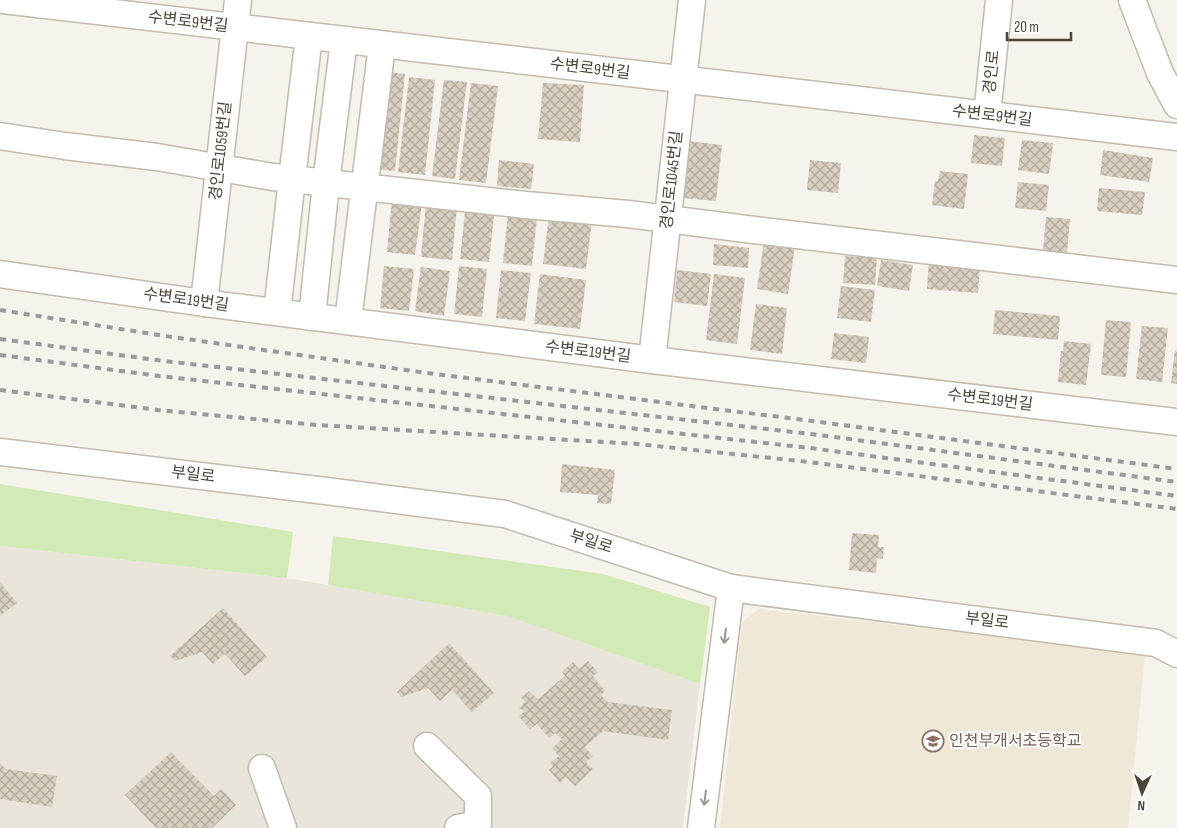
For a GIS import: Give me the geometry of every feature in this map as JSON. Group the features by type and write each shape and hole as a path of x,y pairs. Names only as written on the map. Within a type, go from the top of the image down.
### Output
{"street":[{"name":"수변로9번길","path":"3,0 1177,137"},
{"name":"경인로1059번길","path":"204,303 238,0"},
{"name":"경인로1045번길","path":"652,360 692,0"},
{"name":"경인로","path":"987,115 999,0"},
{"path":"1132,0 1160,72 1177,105"},
{"path":"277,312 309,36"},
{"path":"312,317 344,40"},
{"path":"348,321 382,44"},
{"path":"0,136 157,157 292,179 516,204 628,214 1177,280"},
{"name":"수변로19번길","path":"0,274 204,303 652,360 1177,422"},
{"name":"부일로","path":"0,452 506,514 731,588 1156,643 1177,654"},
{"path":"701,828 731,588"},
{"path":"427,746 478,796 478,824 458,828"},
{"path":"262,768 283,828"}],"shaded area":[{"path":"0,546 287,578 507,616 700,684 683,828 0,828"},
{"name":"인천부개서초등학교","path":"759,609 1145,654 1128,828 720,828 742,622"}],"green space":[{"path":"0,484 293,532 287,578 0,546"},
{"path":"333,536 603,574 710,607 700,684 507,616 328,585"}],"building":[{"path":"379,71 405,74 395,171 369,169"},
{"path":"409,77 435,80 425,175 398,172"},
{"path":"444,80 467,82 455,179 432,176"},
{"path":"471,83 498,86 486,183 459,180"},
{"path":"543,83 584,85 580,142 538,139"},
{"path":"974,135 1005,138 1002,166 971,163"},
{"path":"1022,140 1053,143 1049,174 1018,170"},
{"path":"688,141 722,145 716,201 682,198"},
{"path":"1103,150 1153,158 1149,182 1100,175"},
{"path":"499,160 534,164 531,189 497,186"},
{"path":"810,160 841,163 838,193 807,190"},
{"path":"940,171 968,174 964,209 932,205 935,181 938,181"},
{"path":"1018,182 1049,185 1046,211 1015,208"},
{"path":"1099,188 1145,192 1142,215 1097,211"},
{"path":"392,200 422,203 415,255 387,252"},
{"path":"426,203 457,206 452,260 421,257"},
{"path":"465,212 494,215 489,262 460,259"},
{"path":"508,214 537,217 532,266 503,263"},
{"path":"549,215 592,220 586,269 543,264"},
{"path":"1046,217 1070,219 1067,253 1043,251"},
{"path":"764,242 795,246 788,294 757,289"},
{"path":"714,244 749,248 748,268 713,265"},
{"path":"845,256 877,258 875,285 843,283"},
{"path":"929,258 980,266 978,293 927,289"},
{"path":"881,260 913,265 909,291 877,286"},
{"path":"384,266 414,269 409,311 380,308"},
{"path":"459,266 487,269 482,317 454,314"},
{"path":"421,267 450,271 444,316 415,311"},
{"path":"501,270 531,273 525,321 496,318"},
{"path":"677,270 711,274 707,306 674,302"},
{"path":"540,274 586,280 580,329 534,324"},
{"path":"714,274 745,278 737,344 706,340"},
{"path":"841,286 875,290 871,322 837,318"},
{"path":"756,304 787,308 782,354 750,350"},
{"path":"995,310 1060,316 1058,340 993,334"},
{"path":"1106,320 1131,322 1126,377 1101,375"},
{"path":"1142,326 1168,328 1162,382 1136,379"},
{"path":"834,333 869,337 866,363 831,359"},
{"path":"1064,341 1091,344 1086,385 1058,382 1061,351 1063,351"},
{"path":"1175,350 1177,351 1177,384 1171,383"},
{"path":"562,464 615,470 611,504 597,503 598,495 560,492"},
{"path":"852,533 879,535 878,547 884,547 883,559 877,558 876,573 849,570"},
{"path":"0,582 17,603 0,616"},
{"path":"223,608 267,657 245,676 225,654 213,664 202,652 175,661 170,656"},
{"path":"449,643 494,693 472,712 452,690 440,701 428,688 401,697 397,692"},
{"path":"588,661 598,672 593,676 605,691 601,695 608,702 672,710 668,740 603,731 585,747 593,756 586,762 593,769 575,786 566,777 560,783 549,770 553,766 550,763 559,756 552,749 562,739 555,733 549,738 537,724 530,729 519,717 524,711 519,708 525,702 521,698 529,691 538,699 565,676 562,672 573,662 579,669"},
{"path":"171,752 214,796 221,789 236,805 212,828 156,828 125,795"},
{"path":"0,763 6,769 57,776 52,807 0,799"}],"railway":[{"path":"0,310 165,336 427,373 1177,469"},
{"path":"0,339 164,361 811,434 1177,482"},
{"path":"0,355 159,376 810,448 1177,496"},
{"path":"0,390 158,410 317,425 637,444 809,462 1177,509"}],"place":[{"name":"인천부개서초등학교","path":"933,741"}]}
